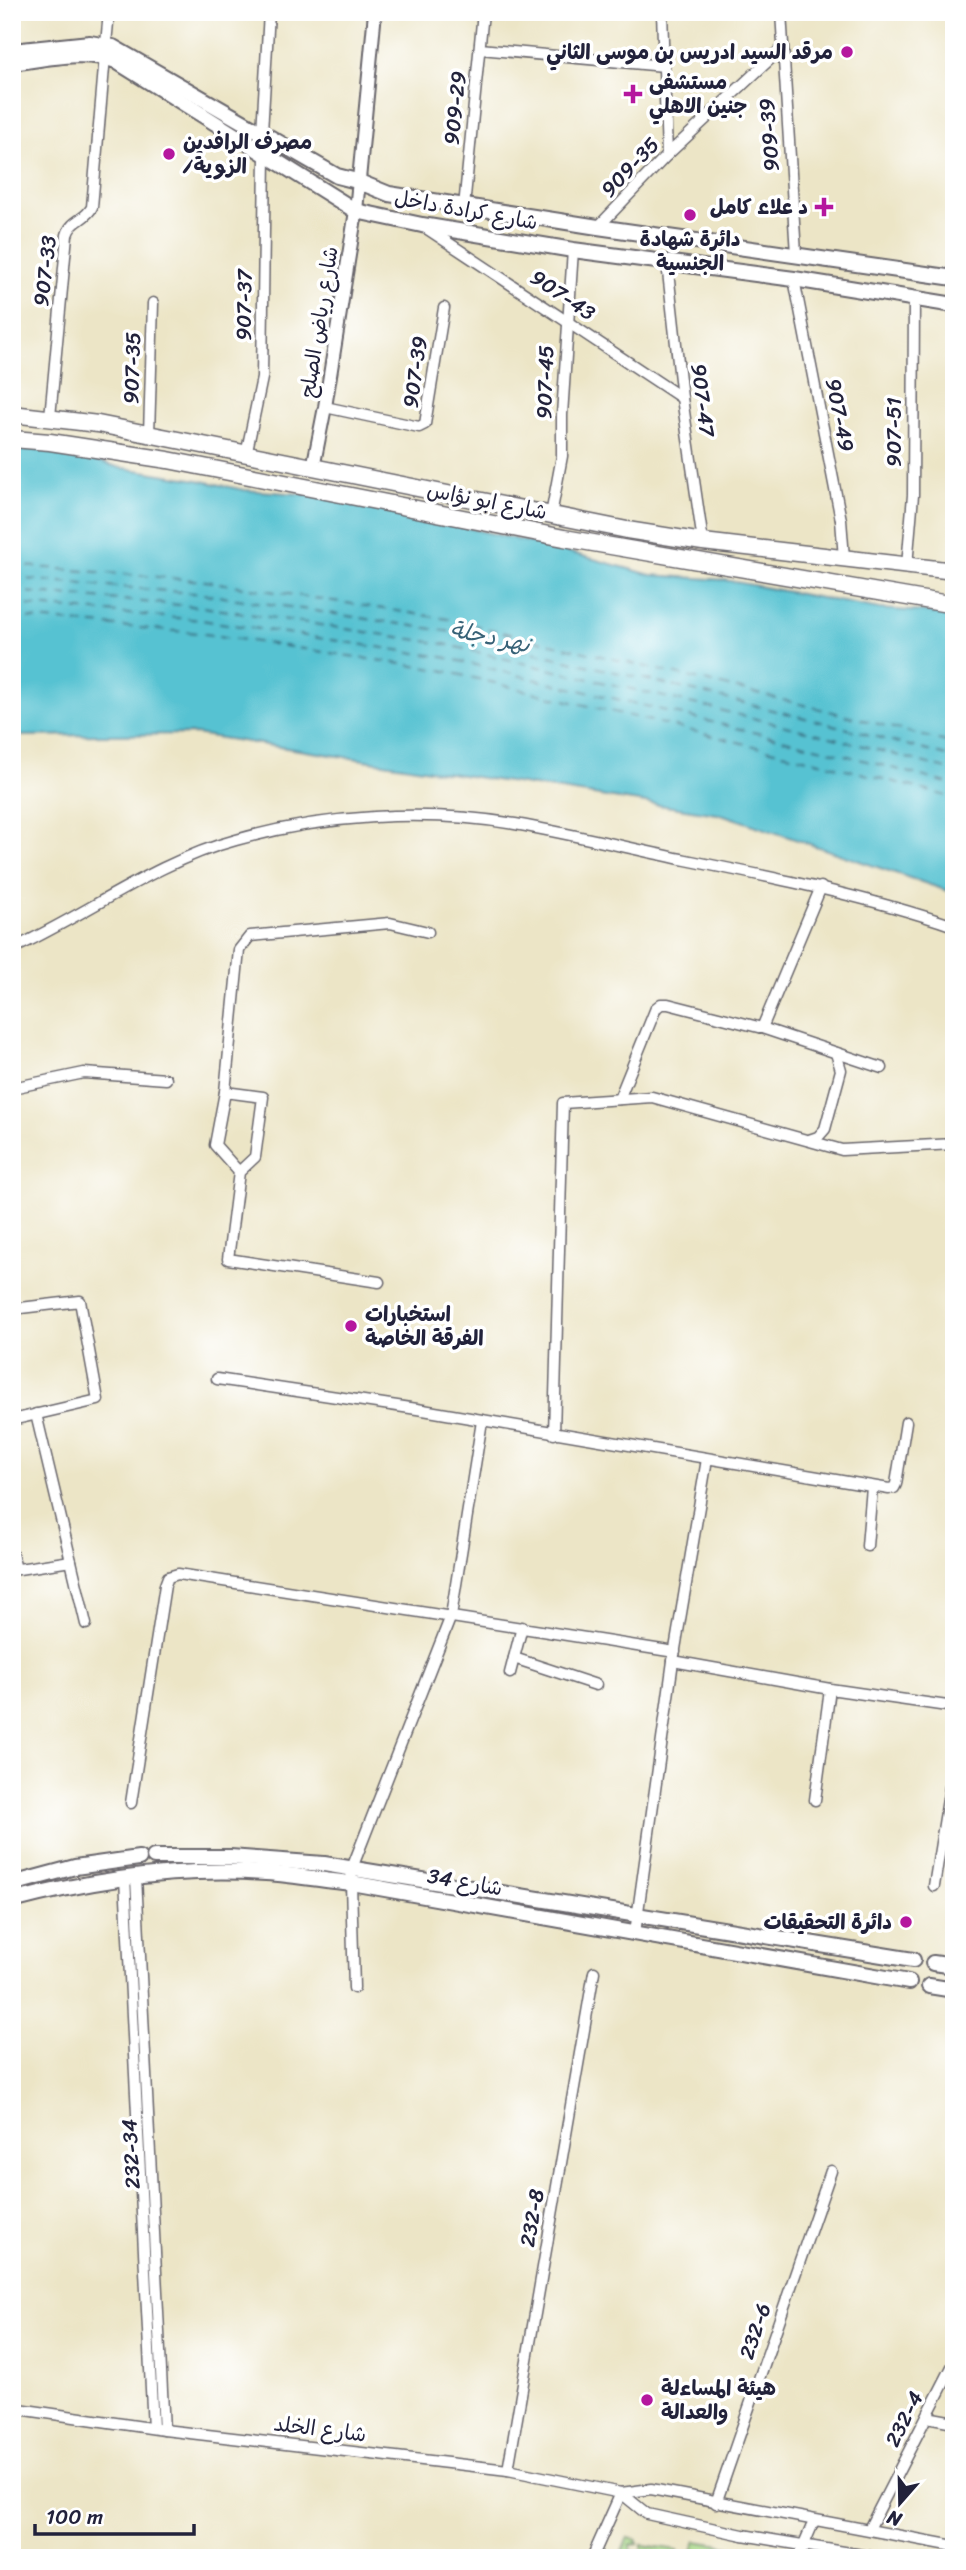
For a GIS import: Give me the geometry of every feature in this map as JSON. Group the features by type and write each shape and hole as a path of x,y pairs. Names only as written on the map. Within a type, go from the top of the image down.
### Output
{"main road":[{"name":"شارع كرادة داخل","path":"12,51 90,43 106,50 126,66 356,211 422,225 573,250 794,279 954,305"},
{"name":"شارع كرادة داخل","path":"12,63 106,50 125,52 337,176 358,181 389,194 954,278"},
{"name":"شارع ابو نؤاس","path":"12,414 50,417 149,434 551,515 703,542 954,571"},
{"name":"شارع ابو نؤاس","path":"12,439 168,460 564,538 954,605"},
{"name":"شارع 34","path":"12,1884 75,1867 146,1857 252,1858 635,1933 909,1982"},
{"name":"شارع 34","path":"12,1901 130,1877 238,1871 352,1876 637,1914 913,1960"},
{"path":"933,1963 954,1966"},
{"path":"929,1986 954,1990"}],"street":[{"name":"907-33","path":"50,417 67,235 71,225 87,216 92,207 109,12"},
{"path":"262,132 269,12"},
{"name":"شارع رياض الصلح","path":"313,468 356,211 375,12"},
{"name":"909-29","path":"464,207 483,12"},
{"path":"662,12 667,155"},
{"name":"909-39","path":"781,12 796,254"},
{"name":"909-35","path":"598,227 667,155 782,48"},
{"path":"480,49 664,66"},
{"name":"907-37","path":"246,455 262,378 265,155"},
{"name":"907-43","path":"422,225 682,398"},
{"name":"907-45","path":"551,515 562,456 567,321 573,250"},
{"name":"907-47","path":"667,263 682,398 703,542"},
{"name":"907-49","path":"794,279 841,520 844,558"},
{"name":"907-51","path":"907,566 913,495 914,299"},
{"name":"907-35","path":"149,434 153,303"},
{"name":"907-39","path":"325,407 419,427 425,424 444,308"},
{"path":"14,946 180,861 223,844 293,826 353,819 436,817 513,824 821,887 954,926"},
{"path":"762,1028 821,887"},
{"path":"239,1172 215,1145 225,1092 239,950 250,936 390,923 428,932"},
{"path":"620,1099 656,1008 661,1004 762,1028 882,1068"},
{"path":"808,1141 818,1137 824,1129 841,1070 836,1053"},
{"path":"12,1088 84,1073 166,1079"},
{"path":"225,1092 263,1097 255,1157 239,1172 228,1259 379,1282"},
{"path":"554,1434 563,1103 652,1097 842,1150 954,1144"},
{"path":"12,1309 80,1301 98,1400 12,1420"},
{"path":"217,1379 888,1489 894,1488 896,1484 906,1422"},
{"path":"36,1414 86,1624"},
{"path":"354,1988 352,1876 451,1616 482,1421"},
{"path":"635,1933 674,1656 707,1459"},
{"path":"867,1546 872,1487"},
{"path":"12,1554 14,1570 71,1560"},
{"path":"131,1803 165,1585 168,1577 178,1574 522,1628 830,1689 954,1707"},
{"path":"509,1673 522,1628"},
{"path":"514,1658 596,1685"},
{"path":"815,1800 830,1689"},
{"path":"934,1886 954,1762"},
{"name":"232-34","path":"130,1877 159,2429"},
{"name":"232-8","path":"508,2470 594,1972"},
{"name":"232-6","path":"716,2503 831,2171"},
{"name":"232-4","path":"869,2529 954,2362"},
{"name":"شارع الخلد","path":"12,2409 508,2470 621,2493 651,2489 954,2546"},
{"path":"927,2417 954,2422"},
{"path":"592,2558 621,2493"},
{"name":"شارع الخلد","path":"621,2493 646,2514 743,2535 880,2558"},
{"path":"798,2558 814,2521"}],"green space":[{"path":"628,2538 637,2540 636,2543 639,2544 631,2545 631,2551 642,2553 642,2545 678,2550 675,2558 614,2558 616,2553 621,2554"},
{"path":"696,2541 731,2547 727,2558 690,2558"}],"water":[{"name":"نهر دجلة","path":"12,442 64,450 117,467 244,490 331,496 550,547 651,575 725,580 880,609 954,617 954,893 724,815 195,734 12,736"}],"ferry route":[{"path":"12,565 206,581 448,619 954,744"},
{"path":"12,578 204,594 446,631 830,724 954,758"},
{"path":"12,591 203,607 444,644 827,736 954,771"},
{"path":"12,604 201,620 443,657 823,749 954,785"},
{"path":"12,617 199,633 441,670 820,762 954,798"}],"place":[{"name":"مرقد السيد ادريس بن موسى الثاني","path":"847,52"},
{"name":"مستشفى جنين الاهلي","path":"633,94"},
{"name":"مصرف الرافدين /الزوية","path":"169,154"},
{"name":"د علاء كامل","path":"824,207"},
{"name":"دائرة شهادة الجنسية","path":"690,215"},
{"name":"استخبارات الفرقة الخاصة","path":"351,1326"},
{"name":"دائرة التحقيقات","path":"906,1922"},
{"name":"هيئة المساءلة والعدالة","path":"647,2400"}]}
